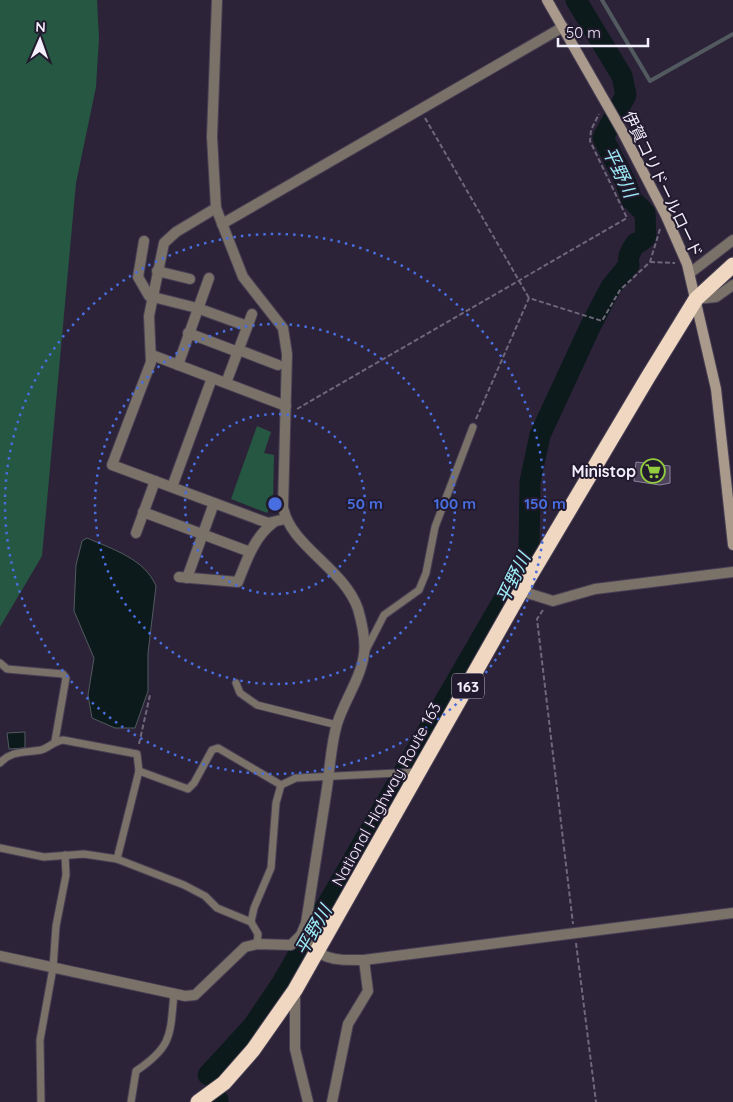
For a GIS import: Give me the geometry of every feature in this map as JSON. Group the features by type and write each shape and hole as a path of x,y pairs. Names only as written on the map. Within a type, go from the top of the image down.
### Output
{"highway":[{"name":"National Highway Route 163","path":"198,1102 224,1083 253,1050 294,990 317,952 415,772 696,299 733,265"}],"street":[{"path":"0,956 174,993 195,995 245,947 257,944 292,945 301,935 306,923 337,725 364,654 364,632 357,607 334,571 290,528 285,519 283,507 287,354 282,328 243,277 216,208 212,137 217,0"},
{"name":"伊賀コリドールロード","path":"547,0 622,131 666,216 688,268 716,389 733,545"},
{"path":"222,224 562,27"},
{"path":"216,208 166,239 157,271 148,325 152,355 112,465 273,524"},
{"path":"688,268 733,240"},
{"path":"144,241 138,277 152,298 197,308 248,326"},
{"path":"157,271 190,279"},
{"path":"178,365 209,278"},
{"path":"696,299 716,297 733,285"},
{"path":"226,383 252,314"},
{"path":"188,333 278,365"},
{"path":"152,355 226,383 286,410"},
{"path":"172,487 212,378"},
{"path":"136,533 155,481"},
{"path":"214,503 183,578 238,582 250,552 267,528 285,519"},
{"path":"144,512 250,552"},
{"path":"521,591 553,601 595,589 733,572"},
{"path":"301,935 317,952 333,960 364,960 733,913"},
{"path":"332,1102 348,1024 368,991 364,960"},
{"path":"294,990 295,1049 308,1102"}],"lane":[{"path":"364,654 384,615 419,590 426,573 435,527 473,427"},
{"path":"0,663 6,670 63,674 66,678 55,741"},
{"path":"236,683 240,693 256,705 293,712 337,725"},
{"path":"0,763 7,755 23,751 43,750 55,741 63,740 137,754 138,771 117,859"},
{"path":"138,771 188,788 194,783 212,750 218,748 281,785"},
{"path":"251,922 258,896 269,878 276,803 281,785 296,778 415,772"},
{"path":"0,848 44,857 84,854 117,859 184,884 205,896 217,908 251,922 258,934 257,944"},
{"path":"41,1102 40,1040 53,968 56,926 66,875 65,855"},
{"path":"131,1102 136,1071 154,1059 170,1037 174,993"}],"path":[{"path":"286,410 520,280 627,218 590,141 591,130 597,116 607,106"},
{"path":"420,110 529,298 602,321 620,290 650,262 658,234 666,216"},
{"path":"650,262 688,268"},
{"path":"473,427 529,298"},
{"path":"553,601 537,619 596,1102"},
{"path":"137,754 150,696"}],"green space":[{"path":"0,0 97,0 99,38 96,87 76,183 42,556 0,627"},
{"path":"257,426 271,432 264,453 274,455 273,502 267,513 231,499"}],"shaded area":[{"path":"87,538 117,551 136,562 151,577 156,586 148,653 148,691 135,728 115,728 92,718 88,695 94,658 74,611 76,565 82,541"},
{"path":"25,732 25,748 9,749 7,733"}],"building":[{"name":"Ministop","path":"636,462 670,466 670,483 660,485 634,481"}],"waterway":[{"name":"平野川","path":"208,1075 253,1026 282,983 511,587 529,551 530,482 540,435 591,325 611,287 629,265 629,256 636,243 646,237 645,213 632,200 625,181 603,138 626,95 622,76 576,0"},
{"path":"602,0 650,81 733,34"}],"place":[{"name":"Ministop","path":"653,471"}]}
